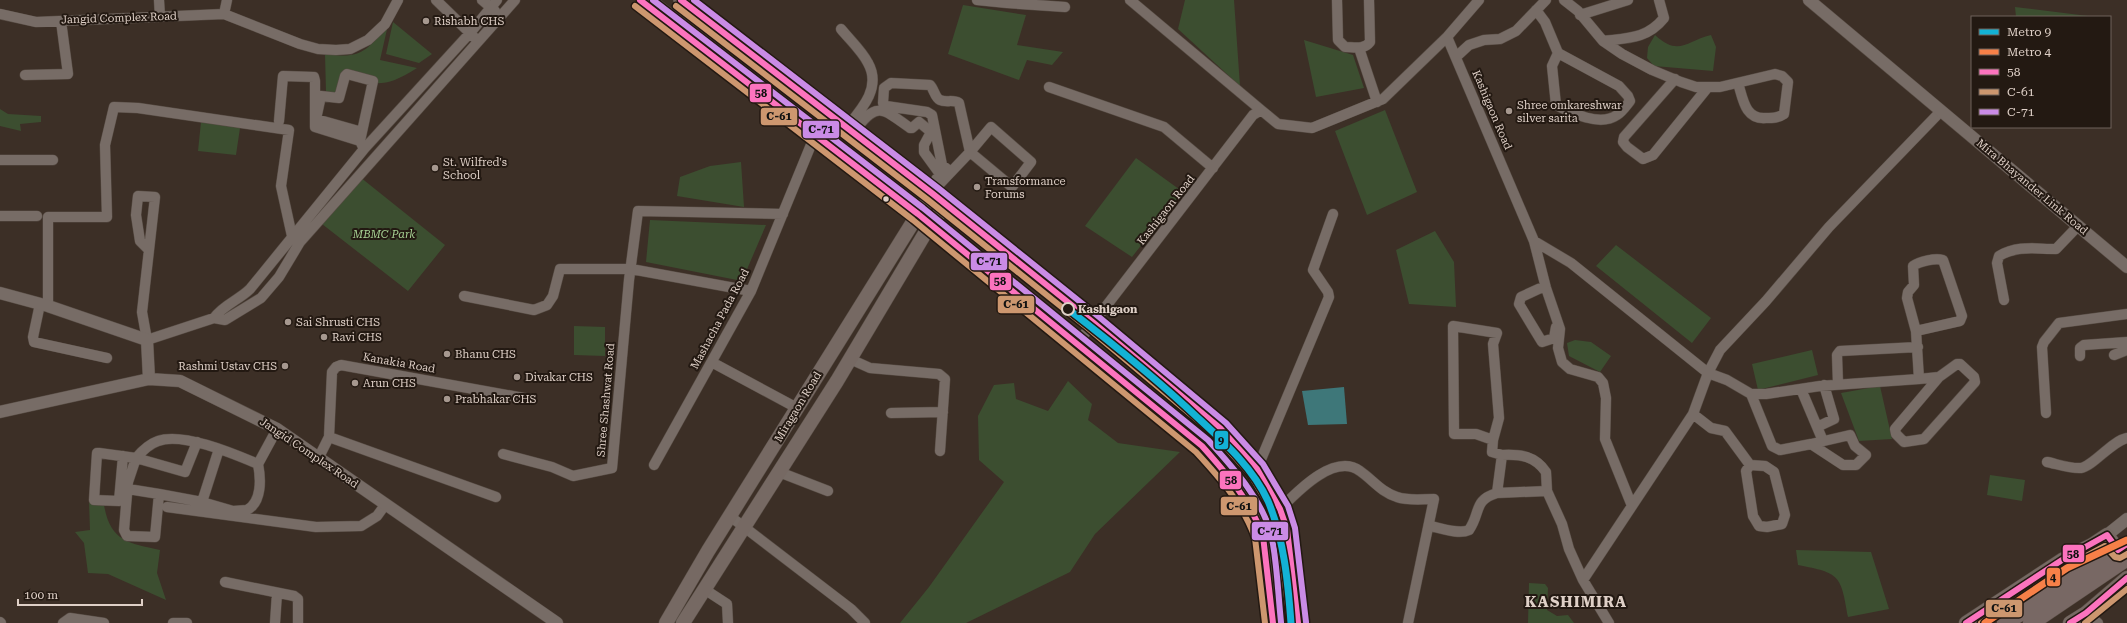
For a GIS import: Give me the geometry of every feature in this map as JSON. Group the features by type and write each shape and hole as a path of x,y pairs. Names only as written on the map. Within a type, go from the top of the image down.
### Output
{"highway":[{"path":"2005,623 2120,555"},
{"path":"2032,623 2120,555"}],"main road":[{"path":"670,0 860,155 892,194"},
{"path":"681,0 931,193 1094,323 1220,428 1257,469 1280,509 1287,529 1298,623"},
{"path":"648,2 860,155 888,168 908,175"},
{"path":"648,2 815,135 918,214 1202,446 1236,483 1260,525 1263,536 1273,623"},
{"name":"Miragaon Road","path":"666,623 708,551 731,517 931,193"},
{"name":"Miragaon Road","path":"683,623 850,359 930,225 946,205"},
{"path":"1202,446 1220,428"},
{"path":"1966,623 2062,560 2092,545 2107,535 2120,555"},
{"path":"2070,623 2086,613 2127,578"}],"street":[{"path":"159,0 160,17"},
{"path":"227,0 224,14 300,44 318,49 350,49 368,40 385,24 398,0"},
{"path":"436,0 479,41"},
{"path":"482,0 494,4 501,16"},
{"path":"214,318 220,310 240,298 250,289 374,158 515,0"},
{"path":"977,0 1066,7"},
{"path":"1130,0 1278,124 1312,128 1383,99 1447,37 1479,0"},
{"path":"1337,0 1338,40 1345,47 1360,48 1367,46 1370,42 1369,0"},
{"path":"1456,57 1469,45 1484,40 1500,39 1516,31 1546,0"},
{"path":"1564,0 1580,15 1603,41 1640,64 1696,87 1720,87 1775,74 1782,76 1788,82 1784,114 1779,117 1762,118 1752,116 1746,108 1738,83"},
{"path":"1580,15 1628,0"},
{"path":"1603,41 1645,35 1657,27 1664,18 1659,0"},
{"name":"Mira Bhayander Link Road","path":"1809,0 2127,267"},
{"path":"0,293 44,305 147,340 214,318 225,320 261,298 279,277 296,239 362,141 470,33 494,4"},
{"path":"1536,10 1545,22 1558,53 1619,86 1628,96 1630,101 1616,116 1601,119 1574,114 1556,105 1552,66 1558,53"},
{"name":"Jangid Complex Road","path":"0,14 36,22 224,14"},
{"path":"24,75 68,74 60,21"},
{"path":"841,29 868,63 871,76 871,93 868,102 850,131"},
{"name":"Kashigaon Road","path":"1447,37 1534,241 1542,287 1560,329 1558,348 1562,362 1570,369 1598,377 1603,383 1606,398 1605,439 1632,506"},
{"path":"1360,48 1377,102"},
{"path":"362,141 373,81 371,79 347,74 344,76 339,98 321,96 316,119 362,141 374,158"},
{"path":"279,121 283,76 310,76 314,77 315,81 315,127 362,141"},
{"path":"1675,79 1624,137 1623,142 1626,147 1643,159 1653,155 1708,87"},
{"path":"930,113 886,106 883,104 884,88 891,83 930,85 938,99 941,101 956,101 959,103 970,152 1012,188 1031,162 991,127 970,152 931,193"},
{"path":"1049,88 1164,127 1213,168"},
{"path":"930,113 938,99"},
{"path":"107,358 34,342 33,337 44,305 48,217 107,218 105,145 114,107 138,108 289,130 281,186 296,239"},
{"name":"Kashigaon Road","path":"1077,344 1253,115 1261,110"},
{"path":"850,131 867,114 876,111 887,111 910,128 919,122 931,132 924,145 924,152 940,174 931,193"},
{"path":"1583,580 1693,414 1708,373 1720,350 1766,301 1829,227 1941,111"},
{"path":"930,113 933,120 938,153 942,165 951,172"},
{"name":"Mashacha Pada Road","path":"654,465 751,291 815,135"},
{"path":"0,160 53,160"},
{"path":"149,250 140,241 136,215 138,196 155,197 142,312 147,340 149,379"},
{"name":"Shree Shashwat Road","path":"503,454 552,467 573,476 612,468 638,211 782,214"},
{"path":"1257,469 1329,297 1328,292 1313,270 1333,214"},
{"path":"0,216 37,216"},
{"path":"2004,300 1997,263 1999,256 2009,250 2022,247 2056,249 2078,226"},
{"path":"1534,241 1571,263 1708,373 1727,380 1751,394 1766,394 1824,385 1939,377 1952,366 1960,364 1974,377 1976,382 1924,440 1904,442 1896,434 1895,430 1939,377"},
{"path":"1916,331 1960,321 1962,316 1943,260 1938,258 1917,263 1914,266 1914,285 1908,292 1907,298 1916,331 1919,379"},
{"path":"464,296 534,310 547,305 553,296 560,269 631,269 751,291"},
{"path":"1542,287 1521,297 1519,304 1542,342 1554,338 1555,334 1556,323 1550,307"},
{"path":"250,289 261,298"},
{"path":"2046,412 2042,347 2044,342 2059,323 2127,314"},
{"path":"1493,440 1476,434 1454,434 1453,326 1497,333 1493,344 1499,418 1493,440 1492,452 1525,456 1540,463 1546,472 1547,491 1562,524 1569,549 1583,580 1609,623"},
{"path":"2080,356 2080,348 2084,345 2127,342"},
{"path":"1838,384 1837,355 1840,351 1918,347"},
{"path":"2114,355 2127,350"},
{"path":"850,359 870,368 939,374 945,379 940,451"},
{"name":"Kanakia Road","path":"329,437 332,372 336,367 341,365 530,399"},
{"path":"717,365 797,408"},
{"name":"Jangid Complex Road","path":"0,412 149,379 180,381 277,429 557,623"},
{"path":"1817,427 1834,419 1824,385"},
{"path":"1801,389 1823,441"},
{"path":"1751,394 1772,446 1780,450 1850,435 1855,446 1866,454 1866,458 1854,466 1843,465 1811,444"},
{"path":"891,413 943,412"},
{"path":"1693,414 1711,428 1725,431 1750,465 1765,466 1774,472 1785,515 1782,524 1767,527 1758,526 1753,516 1746,471 1750,465"},
{"path":"128,489 202,502 233,511 250,509 257,498 261,482 258,464 277,429"},
{"path":"319,457 329,437 496,497"},
{"path":"2047,462 2080,468 2088,465 2094,458 2127,438"},
{"path":"159,494 155,537 130,536 124,530 128,489 136,458 147,447 167,439 196,442 258,464"},
{"path":"123,456 119,501 95,500 96,454 123,456 136,458 185,472 196,442"},
{"path":"202,502 219,449"},
{"path":"1497,493 1502,454"},
{"path":"1280,509 1312,478 1329,470 1348,467 1361,472 1378,487 1395,497 1403,499 1434,499 1430,526 1408,623"},
{"path":"779,472 828,491"},
{"path":"1430,526 1466,532 1473,525 1477,508 1481,501 1488,496 1497,493 1547,491"},
{"path":"167,507 316,527 361,526 377,516 385,505"},
{"path":"731,517 851,609 865,623"},
{"path":"2107,535 2127,519"},
{"path":"225,582 294,596 298,599 298,623"},
{"path":"704,589 727,604 728,623"},
{"path":"275,623 277,593"},
{"path":"2086,613 2098,623"},
{"path":"63,623 70,618 104,623"},
{"path":"173,623 188,623"}],"green space":[{"path":"1185,0 1234,0 1240,86 1178,29"},
{"path":"963,5 1026,15 1017,45 1063,52 1052,65 1027,60 1019,80 948,54"},
{"path":"2015,7 2088,16 2016,16"},
{"path":"393,22 432,54 419,63 386,54"},
{"path":"388,25 380,60 417,68 397,79 382,83 343,78 338,96 326,92 325,54 347,55 362,52 374,42"},
{"path":"1655,35 1663,42 1670,45 1683,46 1711,35 1716,47 1713,71 1654,66 1647,58 1648,47"},
{"path":"1304,40 1353,55 1364,88 1316,97"},
{"path":"0,109 8,114 41,116 41,122 20,124 21,131 0,126"},
{"path":"1385,110 1417,192 1367,215 1335,131"},
{"path":"201,122 240,128 236,155 198,151"},
{"path":"1136,158 1183,192 1132,257 1085,226"},
{"path":"741,162 744,207 677,196 680,177 710,166"},
{"name":"MBMC Park","path":"360,177 445,245 408,291 322,224"},
{"path":"650,220 766,225 742,281 646,262"},
{"path":"1435,231 1454,262 1456,307 1409,304 1396,250"},
{"path":"1616,245 1711,318 1692,343 1596,266"},
{"path":"574,326 605,327 605,356 574,355"},
{"path":"1575,340 1591,342 1611,356 1600,372 1569,356 1567,343"},
{"path":"1812,350 1818,375 1758,390 1752,364"},
{"path":"1068,381 1092,404 1088,420 1118,443 1180,452 1095,534 1070,572 966,623 900,623 929,587 1004,482 979,460 978,416 994,385 1014,383 1016,399 1048,411"},
{"path":"1880,386 1892,439 1859,441 1841,393"},
{"path":"1990,475 2025,480 2022,501 1987,495"},
{"path":"89,501 104,505 111,526 122,538 139,545 160,550 157,573 166,600 108,574 88,573 84,543 75,532 90,530"},
{"path":"1796,550 1871,552 1889,609 1848,617 1843,592 1836,578 1823,571 1798,565"},
{"path":"1529,583 1545,584 1548,588 1547,610 1557,616 1568,615 1574,623 1528,623"}],"water":[{"path":"1344,387 1347,424 1308,425 1302,391"}],"metro line":[{"name":"9","path":"1068,309 1167,389 1228,446 1254,477 1268,501 1282,545 1287,576 1291,623"},
{"name":"4","path":"1985,623 2067,568 2127,540"}],"transit line":[{"name":"58","path":"640,0 918,214 1202,446 1229,477 1245,499 1258,523 1263,536 1273,623"},
{"name":"C-71","path":"653,0 923,208 1208,440 1245,483 1266,520 1271,534 1275,554 1281,622"},
{"name":"58","path":"681,0 933,194 1094,323 1220,428 1257,469 1280,509 1287,529 1298,623"},
{"name":"C-71","path":"694,0 938,188 1099,317 1226,423 1263,464 1288,506 1295,528 1306,622"},
{"name":"C-61","path":"635,6 913,220 1196,452 1230,492 1244,514 1255,538 1265,623"},
{"name":"C-61","path":"676,6 928,200 1089,329 1214,434 1250,474 1273,512 1279,531 1290,623"},
{"name":"58","path":"1966,623 2062,560 2107,535 2118,550 2127,544"},
{"name":"C-61","path":"1981,623 2066,567 2105,546 2115,557 2120,558 2127,554"},
{"name":"58","path":"2070,623 2086,613 2127,578"},
{"name":"C-61","path":"2085,623 2127,589"}],"place":[{"name":"Rishabh CHS","path":"426,21"},
{"name":"Shree omkareshwar silver sarita","path":"1509,111"},
{"name":"St. Wilfred's School","path":"435,168"},
{"name":"Transformance Forums","path":"977,187"},
{"name":"Kashigaon","path":"1068,309"},
{"name":"Sai Shrusti CHS","path":"288,322"},
{"name":"Ravi CHS","path":"324,337"},
{"name":"Bhanu CHS","path":"447,354"},
{"name":"Rashmi Ustav CHS","path":"285,366"},
{"name":"Divakar CHS","path":"517,377"},
{"name":"Arun CHS","path":"355,383"},
{"name":"Prabhakar CHS","path":"447,399"}],"district":[{"name":"KASHIMIRA","path":"1576,602"}]}
